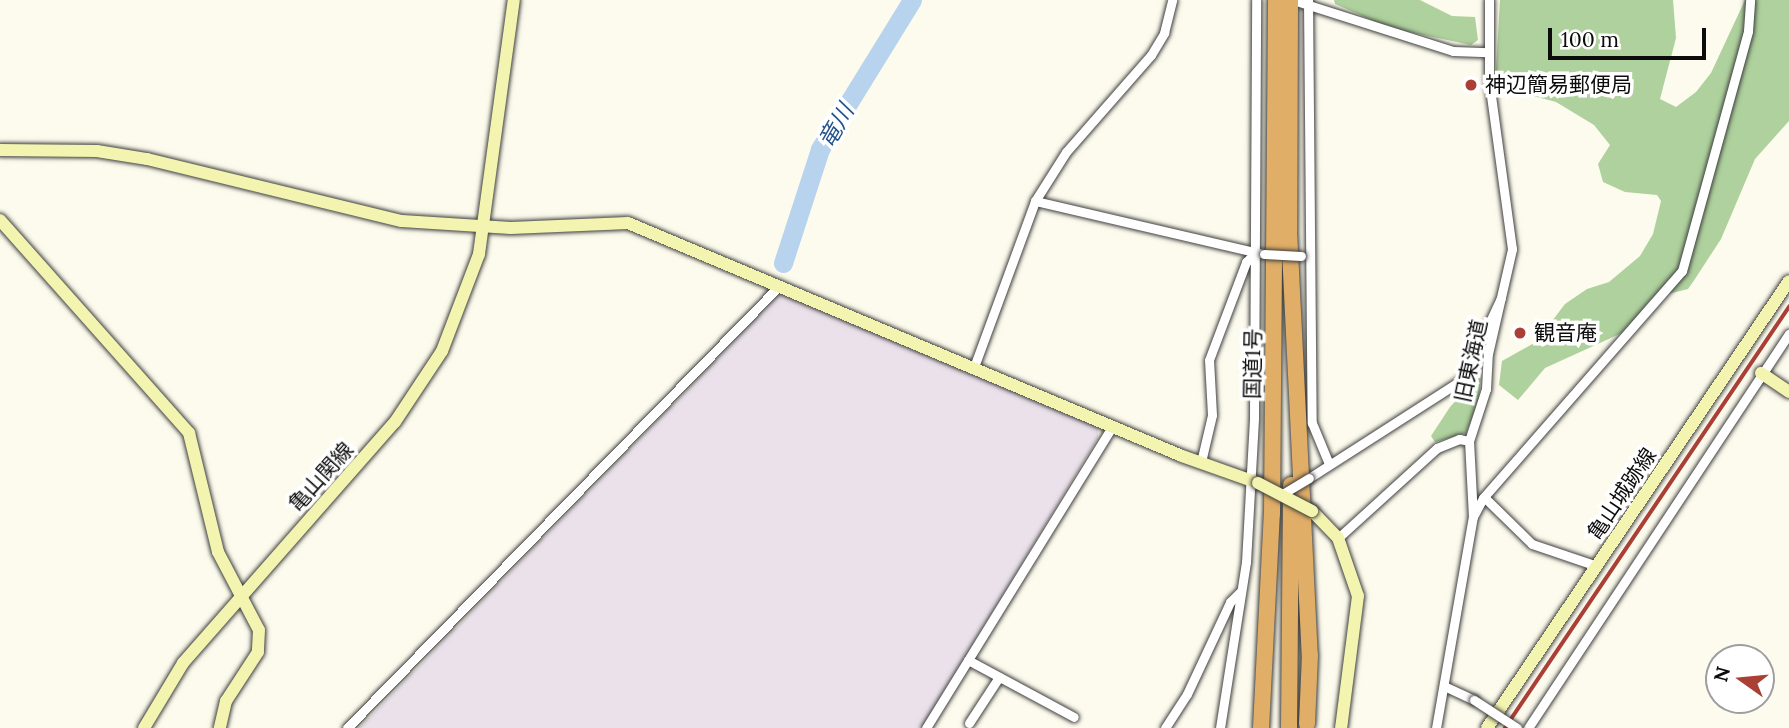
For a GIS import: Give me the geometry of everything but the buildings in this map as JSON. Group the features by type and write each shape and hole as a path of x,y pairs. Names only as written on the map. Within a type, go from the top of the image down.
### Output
{"highway":[{"name":"国道1号","path":"1261,728 1268,635 1275,310 1276,0"},
{"name":"国道1号","path":"1300,1 1289,231 1310,655 1307,724"},
{"path":"1289,231 1289,728"},
{"path":"1275,310 1289,616"}],"street":[{"name":"亀山関線","path":"144,728 183,663 241,594 396,422 429,373 470,286 483,226 513,0"},
{"path":"974,368 1035,201 1071,144 1150,55 1164,33 1172,0"},
{"path":"1220,728 1246,562 1253,481 1260,253 1256,0"},
{"name":"旧東海道","path":"1436,728 1473,517 1469,441 1486,389 1488,354 1502,297 1511,231 1493,121 1488,52 1489,0"},
{"path":"1473,517 1484,497 1682,271 1748,31 1750,0"},
{"path":"1329,464 1312,423 1304,255 1300,1 1453,51 1488,52"},
{"path":"0,150 97,151 402,221 483,226 628,223 974,368 1284,493 1312,511 1338,538 1351,569 1359,615 1341,728"},
{"path":"1035,201 1260,253 1304,255"},
{"path":"0,220 189,433 218,552 255,619 259,640 253,663 226,701 220,728"},
{"path":"1201,461 1212,415 1209,360 1246,262 1260,253"},
{"name":"亀山城跡線","path":"1487,728 1789,281"},
{"path":"347,728 780,285"},
{"path":"1284,493 1463,379 1502,297"},
{"path":"1528,728 1789,333"},
{"path":"1761,373 1789,392"},
{"path":"926,728 1113,425"},
{"path":"1338,538 1437,449 1459,439 1469,441"},
{"path":"1484,497 1532,544 1597,566"},
{"path":"1165,728 1187,694 1230,602 1240,592"},
{"path":"968,660 1074,718"},
{"path":"969,723 999,677"},
{"path":"1444,686 1474,700 1517,728"}],"shaded area":[{"path":"788,294 1098,427 1098,438 922,728 359,728 778,296"}],"green space":[{"path":"1334,0 1420,0 1452,16 1475,17 1478,40 1471,45 1390,28 1335,4"},
{"path":"1500,0 1673,0 1676,38 1660,99 1676,107 1696,92 1711,73 1745,0 1789,0 1789,121 1755,159 1721,239 1693,282 1688,289 1652,298 1624,332 1545,368 1518,400 1499,385 1502,361 1536,342 1565,304 1587,289 1609,282 1640,256 1653,234 1661,201 1657,195 1625,192 1603,182 1598,164 1610,145 1594,125 1556,102 1495,86"},
{"path":"1481,373 1479,401 1466,433 1435,442 1431,436 1450,407"}],"waterway":[{"name":"竜川","path":"783,263 820,149 912,0"}],"railway":[{"path":"1505,728 1789,307"}],"place":[{"name":"神辺簡易郵便局","path":"1471,85"},
{"name":"観音庵","path":"1520,333"}]}
